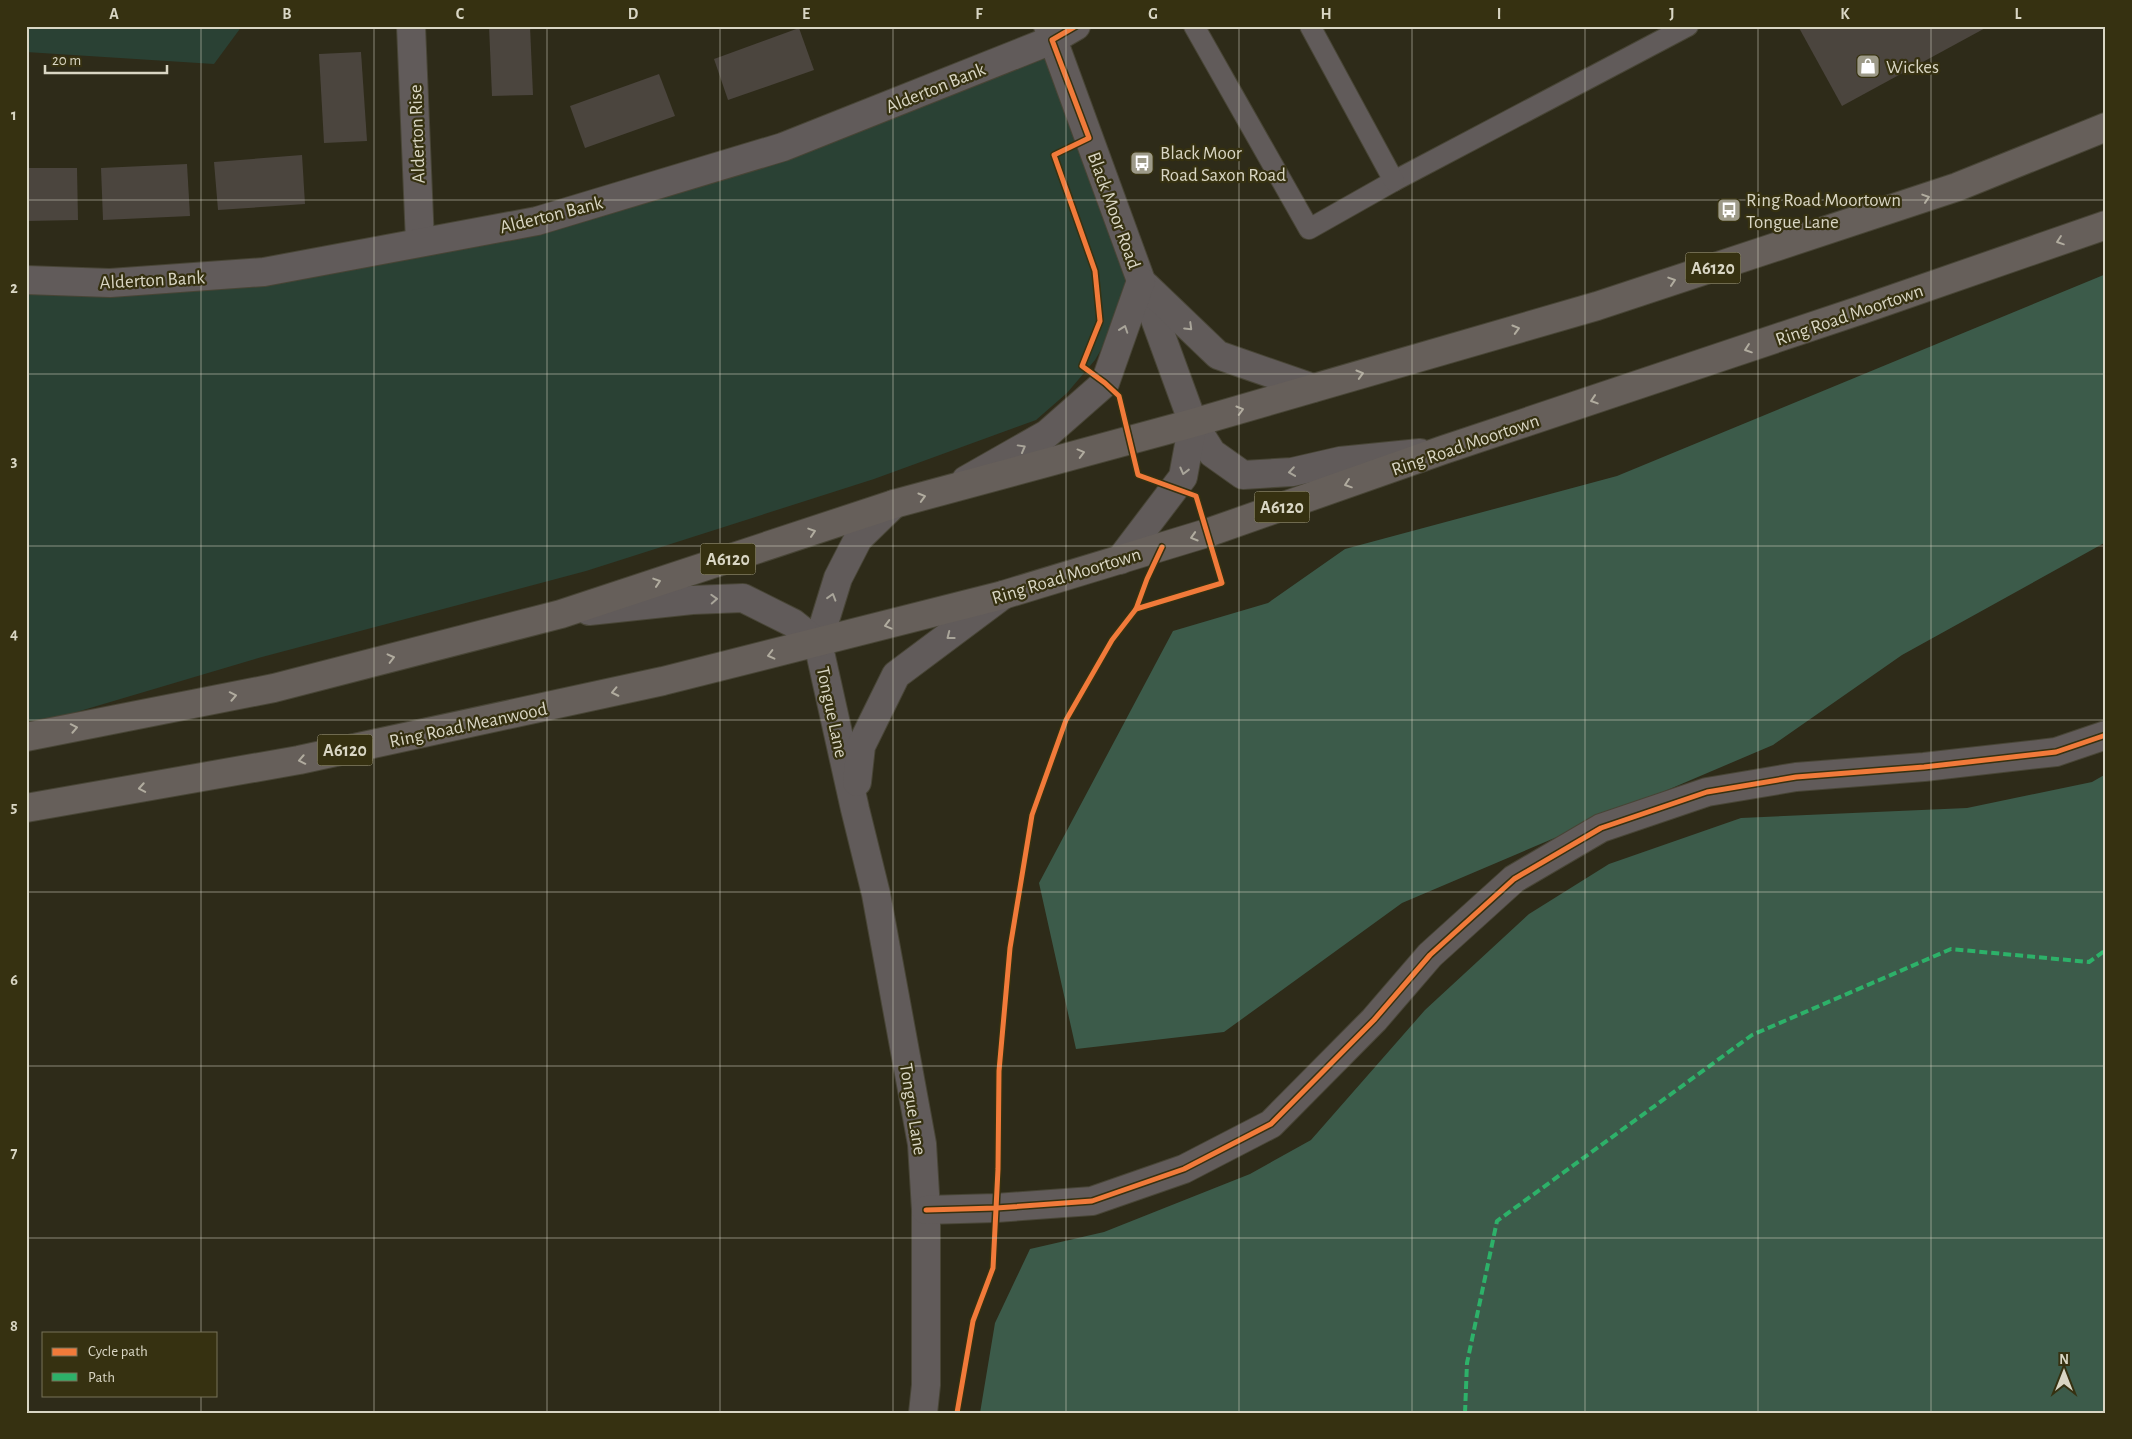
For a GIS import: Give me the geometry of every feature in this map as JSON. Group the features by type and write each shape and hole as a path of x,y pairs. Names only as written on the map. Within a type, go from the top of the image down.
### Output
{"highway":[{"name":"A6120","path":"26,737 274,688 561,614 894,504 1194,424 1597,306 1957,187 2106,127"},
{"name":"Ring Road Moortown","path":"818,643 1003,595 1216,530 1444,450 2106,226"},
{"name":"Ring Road Meanwood","path":"26,808 309,758 662,682 818,643"}],"street":[{"name":"Alderton Rise","path":"411,26 420,242"},
{"name":"Alderton Bank","path":"26,280 110,283 264,272 537,221 783,147 1050,33 1076,26"},
{"name":"Black Moor Road","path":"1050,33 1194,424 1212,453 1243,474 1292,472 1340,461 1444,450"},
{"name":"Black Moor Road","path":"1141,281 1218,355 1313,388"},
{"name":"Black Moor Road","path":"949,489 1046,434 1105,383 1141,281"},
{"path":"1120,560 1183,477 1194,424"},
{"path":"561,614 692,600 743,598 792,623 818,643 838,578 858,539 894,504"},
{"name":"Tongue Lane","path":"855,809 861,746 896,675 1003,595"},
{"name":"Tongue Lane","path":"818,643 876,894 922,1144 926,1210 926,1385 923,1413"},
{"path":"926,1210 1092,1202 1184,1170 1271,1124 1374,1020 1430,955 1507,885 1514,879 1601,828 1707,792 1796,777 1924,767 2056,752 2106,735"}],"lane":[{"path":"1194,26 1309,230 1394,181 1688,26"},
{"path":"1310,26 1394,181"}],"green space":[{"path":"26,26 242,26 214,64 26,52"},
{"path":"1052,40 1141,281 1095,360 1067,393 1036,420 874,479 586,571 262,657 26,727 26,280 110,283 537,221"},
{"path":"2106,274 2106,542 1902,655 1773,745 1402,903 1224,1032 1076,1049 1039,883 1173,631 1268,603 1345,549 1617,476"},
{"path":"2106,774 2106,1413 980,1413 995,1323 1030,1249 1104,1232 1250,1174 1311,1140 1425,1010 1529,914 1609,864 1741,818 1967,808 2092,782"}],"building":[{"path":"489,26 530,26 533,95 492,96"},
{"name":"Wickes","path":"1798,26 1989,26 1842,106"},
{"path":"799,28 814,70 728,100 714,59"},
{"path":"361,52 367,141 324,143 319,54"},
{"path":"659,74 675,116 585,148 570,106"},
{"path":"302,155 305,204 218,210 214,162"},
{"path":"187,164 190,216 103,220 101,168"},
{"path":"26,168 77,168 78,220 26,221"}],"marked path":[{"path":"1465,1413 1467,1363 1497,1221 1752,1035 1951,949 2089,962 2106,950"}],"cycle path":[{"path":"1076,26 1052,40 1089,138 1054,155 1095,271 1100,321 1082,366 1119,396 1138,475 1196,496 1222,583 1136,609"},
{"path":"957,1413 973,1321 993,1268 998,1169 999,1071 1010,948 1032,815 1066,720 1112,640 1136,609 1162,547"},
{"path":"926,1210 996,1208 1092,1201 1184,1169 1271,1124 1374,1020 1430,955 1514,879 1601,828 1707,792 1796,777 1924,767 2056,752 2106,735"}],"place":[{"name":"Wickes","path":"1868,66"},
{"name":"Black Moor Road Saxon Road","path":"1142,163"},
{"name":"Ring Road Moortown Tongue Lane","path":"1729,210"}]}
